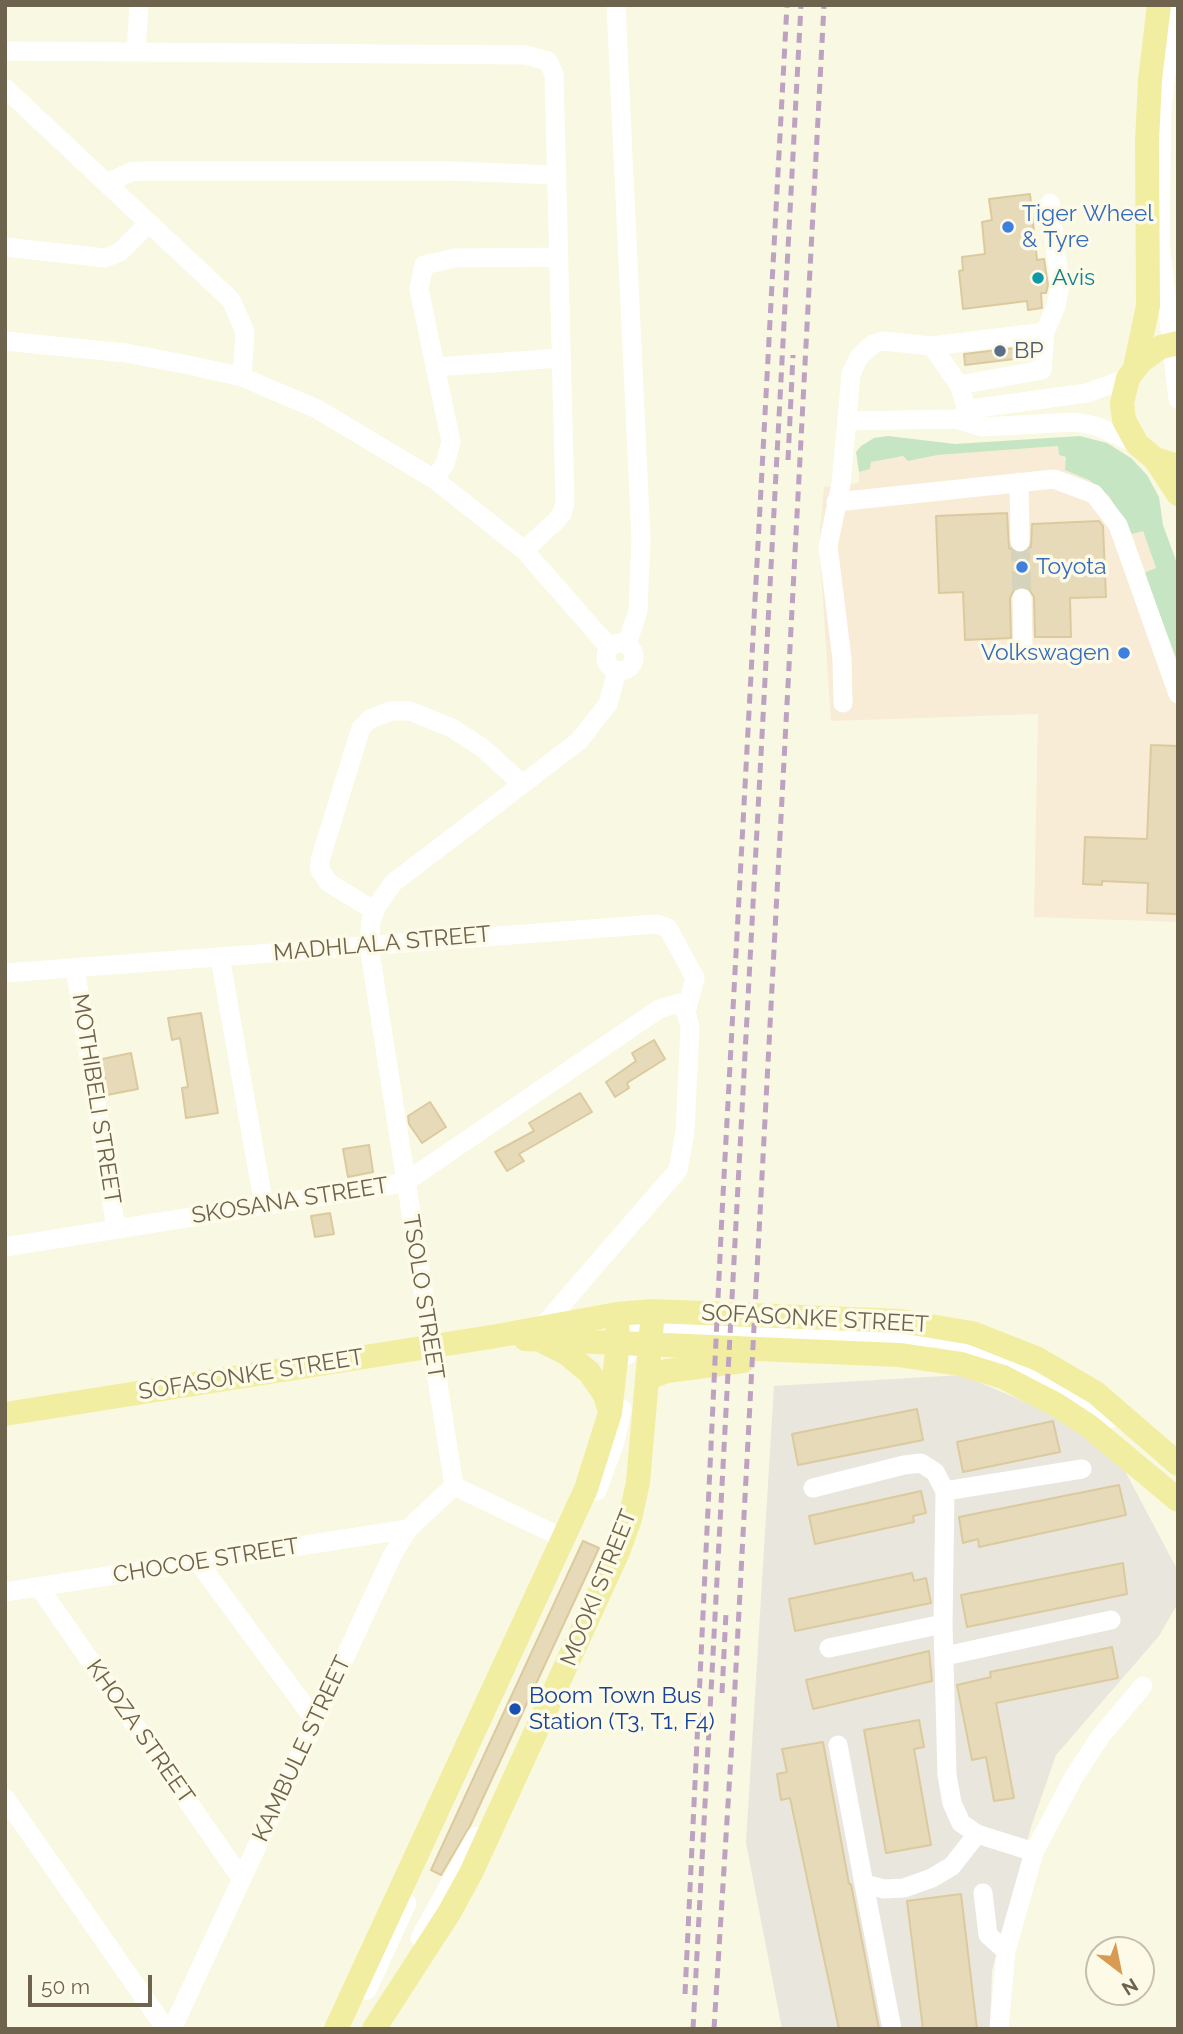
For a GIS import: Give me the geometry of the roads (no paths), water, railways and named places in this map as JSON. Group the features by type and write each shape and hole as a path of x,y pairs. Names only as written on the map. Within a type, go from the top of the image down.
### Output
{"main road":[{"path":"1159,5 1148,117 1148,306 1122,411 1127,429 1157,456 1178,494"},
{"path":"1131,372 1147,355 1174,344"},
{"name":"SOFASONKE STREET","path":"542,1333 617,1314 652,1342 776,1339 819,1353 932,1359 1003,1377 1031,1389 1089,1426 1178,1500"},
{"name":"MOOKI STREET","path":"617,1314 652,1342"},
{"name":"SOFASONKE STREET","path":"5,1414 497,1336 542,1333 652,1342 776,1339 934,1325 1010,1346 1096,1393 1178,1464"},
{"path":"542,1333 589,1372 605,1395 610,1413"},
{"name":"MOOKI STREET","path":"336,2029 593,1471 610,1413 652,1342"},
{"name":"MOOKI STREET","path":"374,2029 449,1913 471,1873 598,1600 630,1520 640,1471 652,1342"}],"street":[{"path":"136,51 139,5"},
{"path":"522,784 484,749 452,727 410,711 391,711 370,719 361,728 320,860 320,870 329,883 375,911 393,883 412,865 522,784 579,741 608,704 617,671 606,659 618,646 638,611 641,539 616,5"},
{"path":"1174,5 1162,109 1160,242 1174,344 1178,399"},
{"path":"5,51 541,57 548,61 554,74 564,509 555,522 524,550"},
{"path":"1178,81 1172,183 1172,242 1178,308"},
{"path":"5,88 238,310 245,331 242,377"},
{"path":"107,183 131,172 453,171 556,175"},
{"path":"959,385 1042,370 1045,331 1056,306 1060,285 1050,203"},
{"path":"5,247 106,258 120,252 149,223"},
{"path":"433,479 445,464 451,442 419,289 425,265 430,261 455,258 557,257"},
{"path":"843,703 842,659 828,545 852,374 859,357 873,344 894,340 932,346 1045,331"},
{"path":"5,341 126,353 242,377 317,409 433,479 524,550 618,646"},
{"path":"932,346 959,385 966,419"},
{"path":"436,367 560,358"},
{"path":"966,419 978,408 1076,396 1131,372"},
{"path":"847,421 966,419 981,426 1075,422 1096,426 1157,456"},
{"path":"836,502 1019,482 1066,481 1094,494 1110,512 1124,539 1178,694"},
{"path":"1019,482 1020,542"},
{"path":"1022,598 1023,644"},
{"name":"TSOLO STREET","path":"375,911 369,946 404,1183 454,1486"},
{"name":"MADHLALA STREET","path":"5,973 642,924 668,928 695,978 686,1012 690,1027 685,1132 678,1170 542,1333"},
{"path":"220,957 264,1206"},
{"name":"MOTHIBELI STREET","path":"75,968 116,1229"},
{"name":"SKOSANA STREET","path":"5,1247 404,1183 659,1009 678,1003 686,1012"},
{"path":"776,1339 939,1338 1011,1359 1094,1407 1178,1477"},
{"path":"776,1339 933,1348 965,1354 1008,1369 1046,1386 1102,1423 1178,1488"},
{"name":"MOOKI STREET","path":"348,2029 600,1482 615,1442 622,1407 652,1342"},
{"name":"MOOKI STREET","path":"365,2029 411,1955 475,1839 620,1521 636,1457 652,1342"},
{"path":"813,1488 921,1463 935,1472 945,1491 943,1624 947,1775 952,1803 961,1823 977,1834 1034,1852"},
{"path":"945,1491 1082,1469"},
{"path":"454,1486 563,1538"},
{"name":"KAMBULE STREET","path":"172,2029 315,1720 408,1529 454,1486"},
{"name":"CHOCOE STREET","path":"5,1592 408,1529"},
{"path":"198,1562 315,1720"},
{"name":"KHOZA STREET","path":"39,1587 241,1878"},
{"path":"945,1656 1111,1620"},
{"path":"830,1648 943,1624"},
{"path":"999,2029 1006,1951 1034,1852 1074,1777 1100,1737 1143,1686"},
{"path":"838,1745 892,2029"},
{"path":"5,1798 166,2029"},
{"path":"864,1884 884,1889 904,1888 932,1878 951,1866 977,1834"},
{"path":"983,1893 988,1935 1006,1951"}],"tunnel":[{"path":"1020,542 1022,598"}],"railway":[{"path":"685,1994 722,1214 787,5"},
{"path":"693,2029 801,5"},
{"path":"714,2029 733,1724 824,5"},
{"path":"788,460 793,355"},
{"path":"722,1693 726,1613"}],"place":[{"name":"Tiger Wheel & Tyre","path":"1008,227"},
{"name":"Avis","path":"1038,278"},
{"name":"BP","path":"1000,351"},
{"name":"Toyota","path":"1022,567"},
{"name":"Volkswagen","path":"1124,653"},
{"name":"Boom Town Bus Station (T3, T1, F4)","path":"515,1709"}]}
